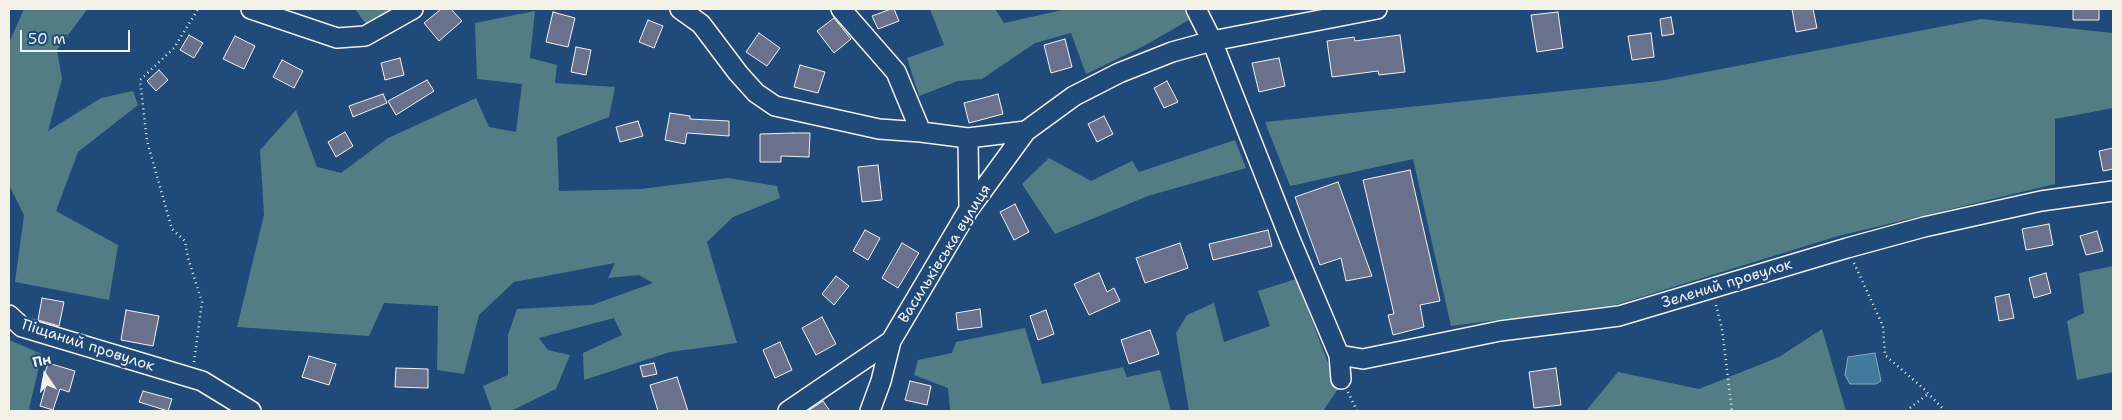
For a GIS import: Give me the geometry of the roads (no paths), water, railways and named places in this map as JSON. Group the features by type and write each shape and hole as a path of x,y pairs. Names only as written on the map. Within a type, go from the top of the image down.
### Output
{"street":[{"path":"251,9 337,38 365,36 413,9"},
{"path":"680,9 701,24 738,73 756,93 775,106 879,129 968,138 1026,131"},
{"path":"841,9 896,72 921,132"},
{"path":"1196,9 1212,41 1290,239 1339,354 1341,379"},
{"name":"Васильківська вулиця","path":"870,411 881,382 891,341 969,209 1026,131 1074,96 1119,73 1172,52 1212,41 1377,9"},
{"path":"968,138 969,209"},
{"name":"Зелений провулок","path":"1339,354 1363,358 1500,331 1619,316 1924,227 2041,201 2113,191"},
{"name":"Піщаний провулок","path":"9,315 22,327 202,381 251,411"},
{"path":"788,411 891,341"}],"water":[{"path":"1875,353 1881,381 1876,384 1850,384 1845,375 1848,357"}]}
